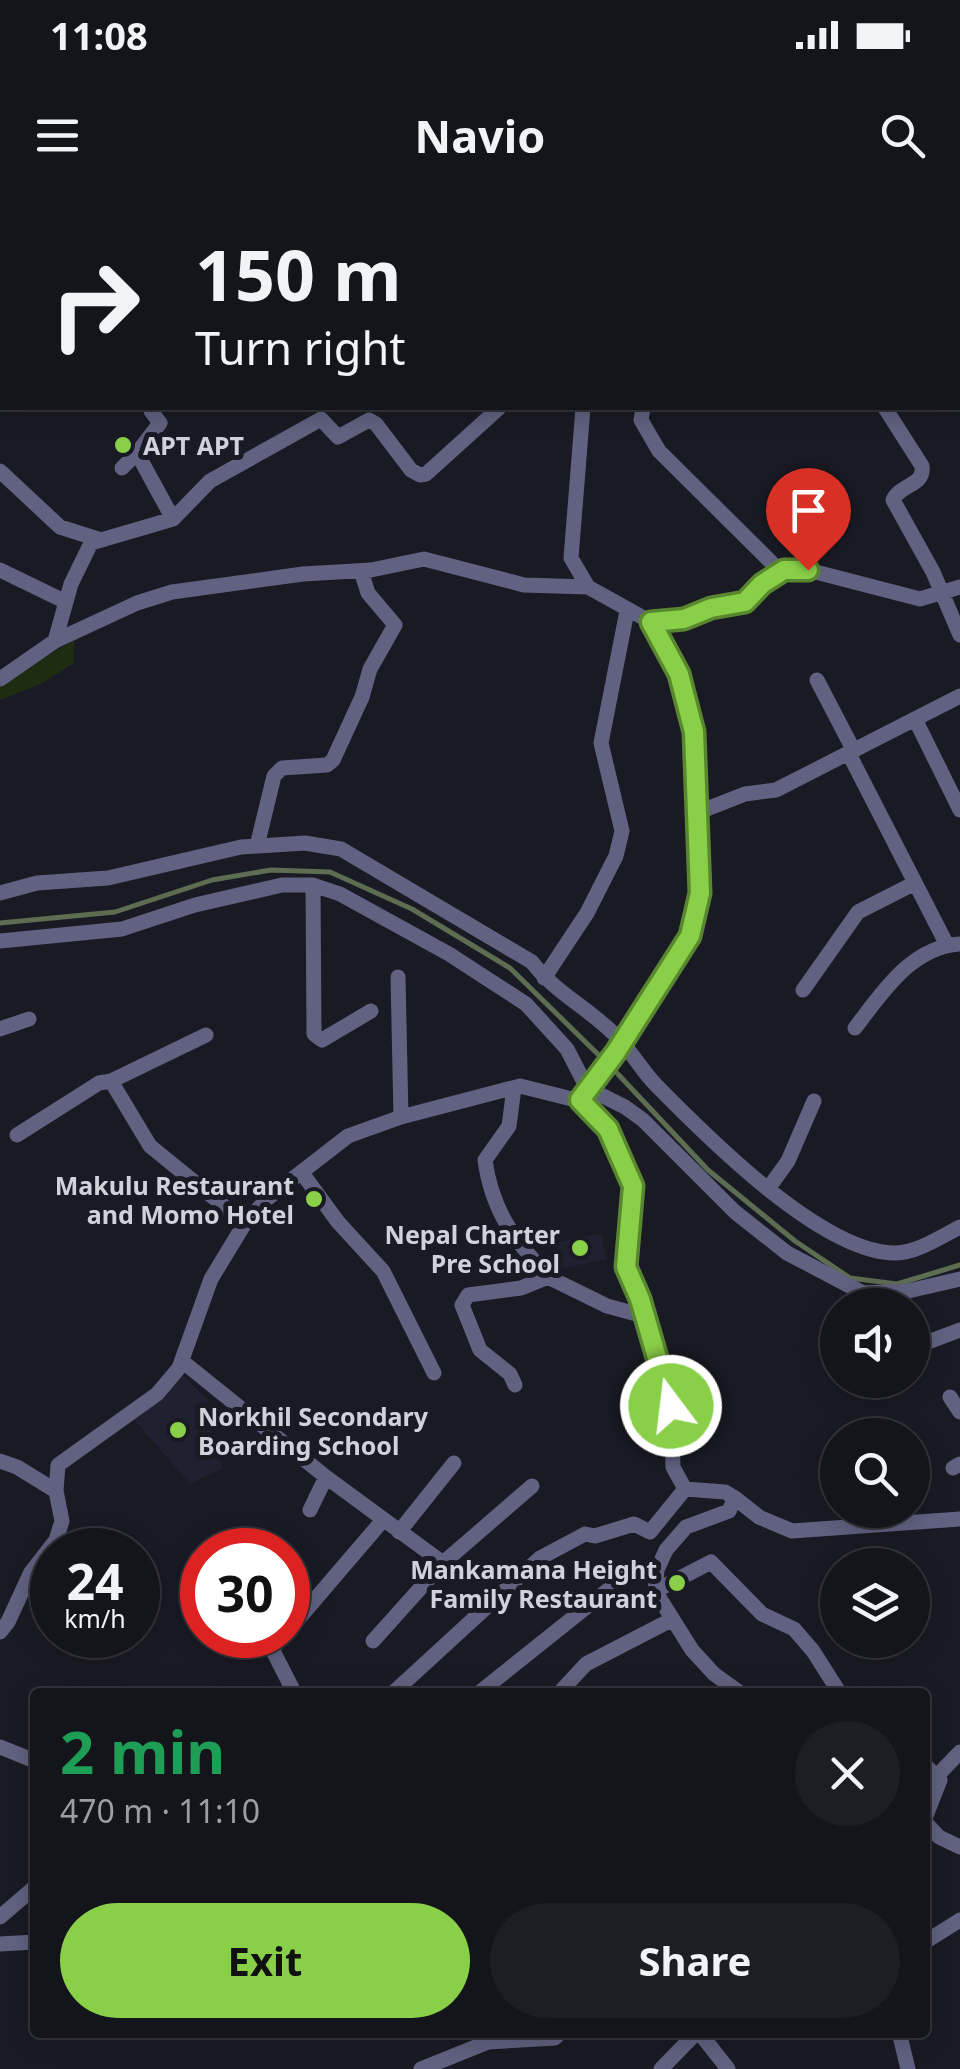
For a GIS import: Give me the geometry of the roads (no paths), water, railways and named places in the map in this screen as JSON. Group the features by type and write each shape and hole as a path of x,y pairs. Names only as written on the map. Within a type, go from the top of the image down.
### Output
{"street":[{"path":"373,421 382,410"},
{"path":"373,421 420,476 497,410"},
{"path":"583,410 571,558 588,588"},
{"path":"643,410 641,420 659,452 780,572"},
{"path":"887,410 922,466 923,474 920,480 896,492 892,500 960,636"},
{"path":"122,468 160,423 152,411"},
{"path":"56,641 71,584 91,543 173,519 210,481 321,419 338,437 373,421"},
{"path":"137,454 173,519"},
{"path":"0,471 60,527 101,540"},
{"path":"0,679 56,641 137,603 172,592 303,574 361,571 424,559 524,586 588,588 651,622 684,619 711,608 745,602 780,572 808,570 920,599 960,587"},
{"path":"0,570 66,602"},
{"path":"257,846 274,776 282,768 327,764 333,760 362,697 370,668 395,625 368,593 361,571"},
{"path":"544,978 587,913 616,856 622,832 601,744 627,611"},
{"path":"587,1089 619,1047 690,936 700,893 694,732 679,674 651,622"},
{"path":"817,680 915,883 954,944 899,971 855,1028"},
{"path":"699,812 745,794 776,790 960,696"},
{"path":"915,719 960,810"},
{"path":"0,893 37,883 108,878 257,846 306,843 341,849 532,962 544,978 602,1021 619,1047 654,1083 768,1189 814,1225 852,1245 898,1254 960,1228"},
{"path":"803,990 858,912 915,883"},
{"path":"313,884 314,1034 322,1040 371,1012"},
{"path":"0,941 122,929 195,905 282,885 313,884 382,917 526,1004 566,1048 633,1186 626,1267 664,1372 671,1406 673,1467 685,1489"},
{"path":"398,977 401,1117"},
{"path":"0,1029 30,1019"},
{"path":"17,1135 99,1083 111,1081 206,1035"},
{"path":"111,1081 150,1146 245,1224"},
{"path":"60,1528 58,1464 157,1394 182,1361 211,1279 245,1224 268,1198 348,1136 401,1117 520,1086 587,1089 643,1120 735,1212 787,1253 850,1289 894,1292 960,1280"},
{"path":"514,1088 509,1126 485,1160 488,1182 513,1240 548,1277 607,1306 644,1316"},
{"path":"768,1189 788,1161 814,1101"},
{"path":"302,1173 338,1222 383,1271 434,1373"},
{"path":"515,1385 510,1374 480,1350 462,1305 468,1295 521,1288 548,1277"},
{"path":"930,1341 960,1330"},
{"path":"182,1361 326,1477 444,1563"},
{"path":"950,1397 960,1412"},
{"path":"0,1461 56,1490"},
{"path":"400,1532 454,1463"},
{"path":"310,1510 326,1477"},
{"path":"373,1642 444,1563 532,1486"},
{"path":"685,1489 725,1492 759,1517 792,1530 960,1519"},
{"path":"398,1688 540,1558 585,1534 595,1536 634,1524 650,1532 685,1489"},
{"path":"735,1498 729,1511 686,1526 666,1550 657,1570 655,1590 671,1620 703,1662 735,1688"},
{"path":"310,1605 382,1520"},
{"path":"655,1590 711,1562 762,1614 794,1629 836,1688"},
{"path":"485,1688 633,1570 657,1570"},
{"path":"0,1632 30,1574"},
{"path":"564,1688 586,1664 671,1620"},
{"path":"277,1658 292,1688"},
{"path":"0,1746 30,1759"},
{"path":"930,1807 940,1780 931,1770 960,1752"},
{"path":"930,1826 939,1838 960,1847"},
{"path":"0,1917 30,1891"},
{"path":"930,1939 960,1920"},
{"path":"0,1944 30,1942"},
{"path":"421,2069 488,2042 555,2038"},
{"path":"661,2069 692,2038"},
{"path":"703,2038 728,2069"},
{"path":"900,2038 908,2069"}],"waterway":[{"path":"0,923 115,912 212,880 271,870 330,872 412,909 510,968 708,1170 795,1241 850,1278 897,1284 960,1265"}],"place":[{"name":"APT APT","path":"123,445"},
{"name":"Makulu Restaurant and Momo Hotel","path":"314,1199"},
{"name":"Nepal Charter Pre School","path":"580,1248"},
{"name":"Norkhil Secondary Boarding School","path":"178,1430"},
{"name":"Mankamana Height Family Restaurant","path":"677,1583"}]}
